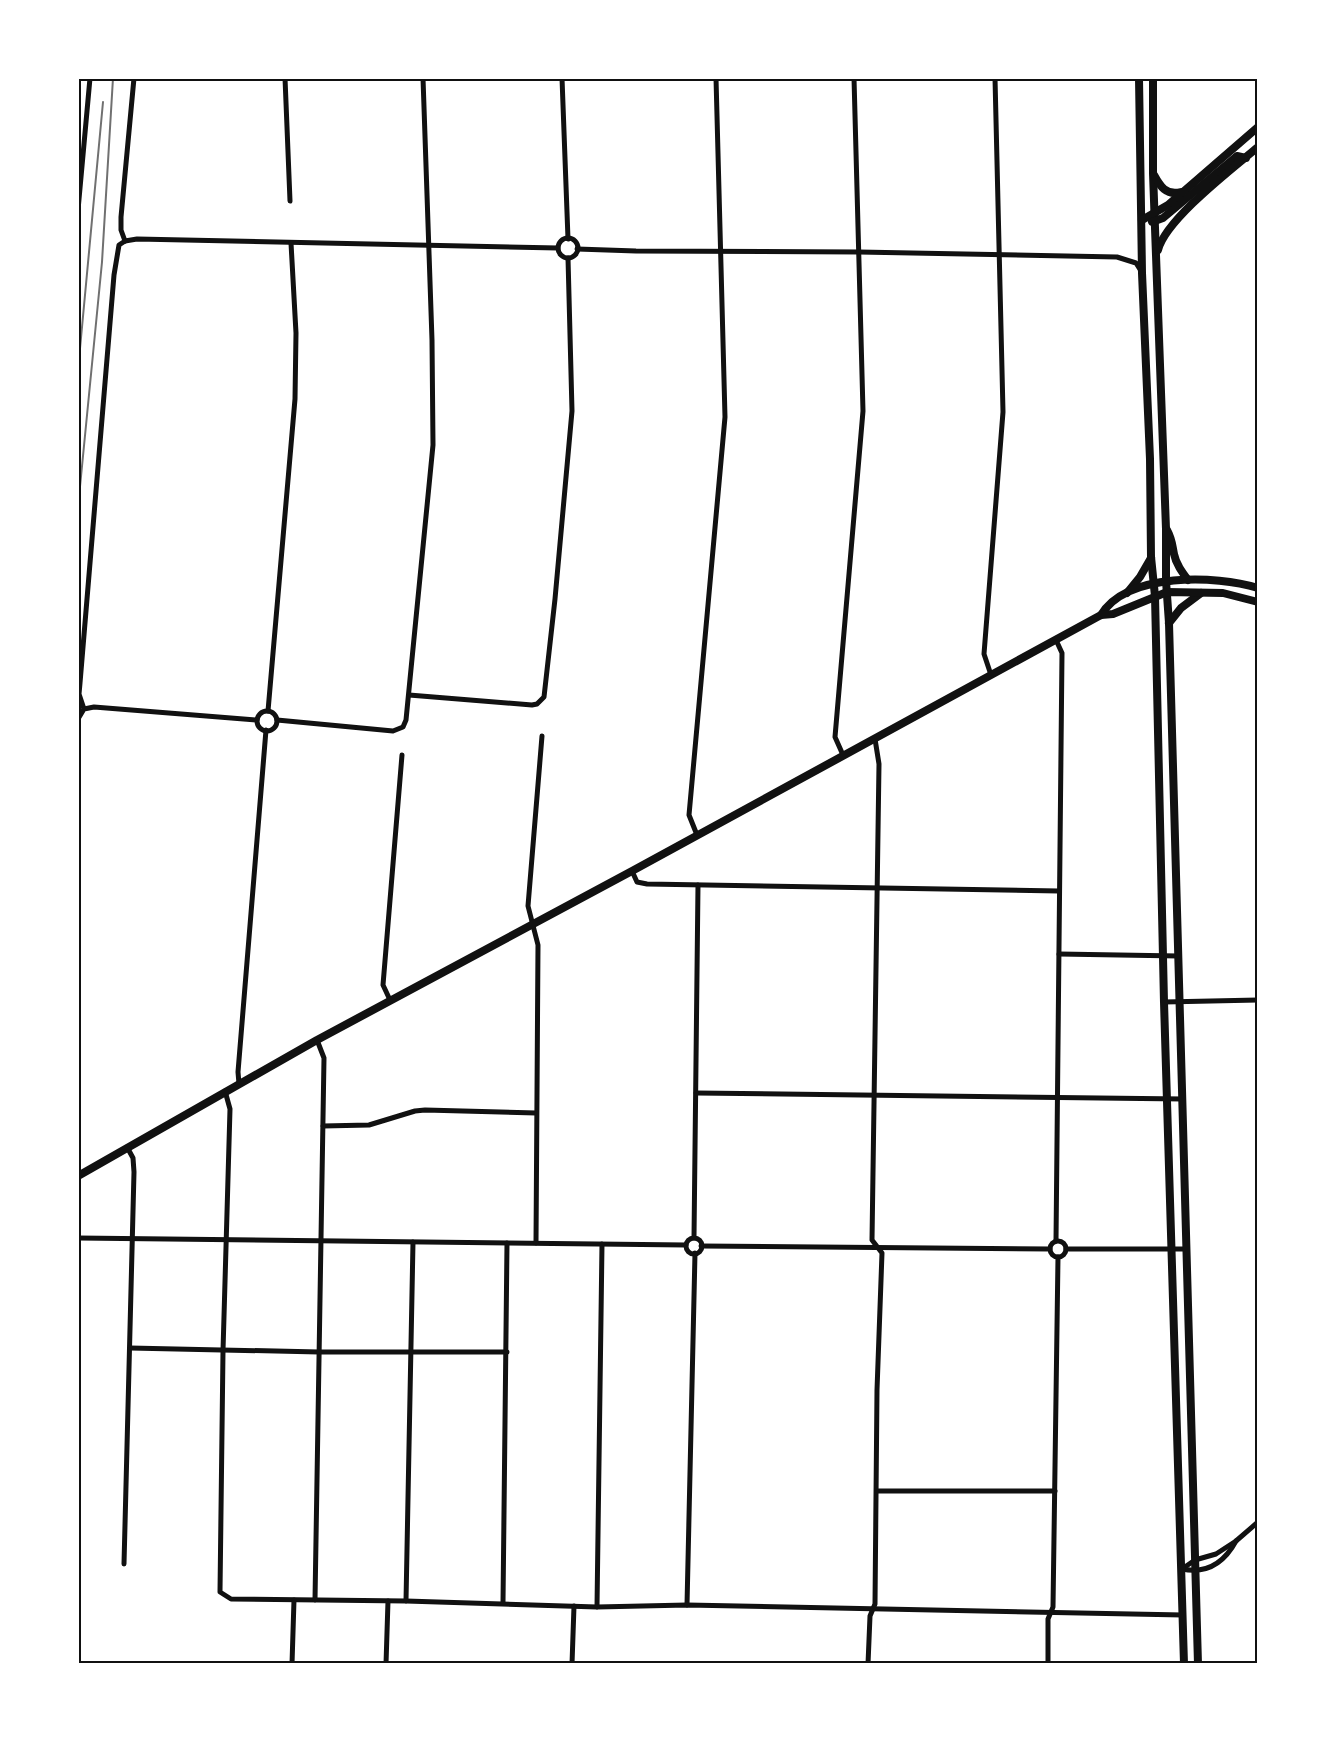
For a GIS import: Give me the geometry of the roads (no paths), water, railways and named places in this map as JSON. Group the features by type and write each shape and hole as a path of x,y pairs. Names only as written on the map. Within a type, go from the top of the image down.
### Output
{"main road":[{"path":"1139,78 1142,273 1150,449 1151,557 1155,596 1164,1002 1184,1664"},
{"path":"1152,78 1198,1664"},
{"path":"1155,217 1258,127"},
{"path":"1156,259 1165,233 1179,217 1258,147"},
{"path":"1142,222 1174,209 1237,156 1246,158"},
{"path":"1153,173 1161,188 1168,192 1176,193 1185,190"},
{"path":"1166,529 1173,540 1174,555 1180,569 1188,580"},
{"path":"1126,594 1140,577 1151,557"},
{"path":"1101,615 1107,605 1153,583 1188,580 1235,582 1258,588"},
{"path":"78,1176 317,1040 1101,615 1113,614 1167,592 1223,593 1258,602"},
{"path":"1169,623 1181,608 1201,593"},
{"path":"1161,841 1175,841"}],"street":[{"path":"78,210 90,78"},
{"path":"125,241 121,230 121,217 134,78"},
{"path":"285,78 290,201"},
{"path":"277,720 387,731 398,730 406,720 433,445 423,78"},
{"path":"562,78 568,238"},
{"path":"697,835 689,815 725,417 716,78"},
{"path":"843,755 835,737 863,411 854,78"},
{"path":"991,675 984,654 1003,412 994,78"},
{"path":"568,238 573,240 577,249 574,255 568,258 560,255 558,248 561,241 568,238"},
{"path":"257,720 94,707 81,714 79,694 113,287 119,245 125,241 137,239 558,248"},
{"path":"268,711 295,399 296,333 291,243"},
{"path":"577,249 1117,257 1136,263 1142,273"},
{"path":"409,695 532,705 542,700 546,692 572,411 568,258"},
{"path":"1050,1249 1056,1241 1059,1098 1062,653 1056,640"},
{"path":"268,711 272,712 277,720 273,728 266,730 259,727 257,720 260,714 268,711"},
{"path":"239,1084 238,1072 266,730"},
{"path":"536,1243 538,945 528,906 543,736"},
{"path":"868,1664 870,1616 874,1610 877,1390 882,1253 872,1240 879,764 875,739"},
{"path":"390,1000 383,985 402,755"},
{"path":"632,871 637,882 642,884 1059,891"},
{"path":"694,1238 698,885"},
{"path":"1059,954 1179,956"},
{"path":"1164,1002 1258,1000"},
{"path":"315,1600 324,1058 317,1040"},
{"path":"225,1091 230,1109 223,1350 220,1592 225,1596 231,1599 502,1603 597,1607 687,1605 1183,1615"},
{"path":"696,1092 1183,1100"},
{"path":"323,1126 369,1125 425,1110 536,1113"},
{"path":"124,1564 133,1158 127,1148"},
{"path":"78,1238 686,1245"},
{"path":"694,1238 700,1241 701,1246 695,1253 688,1251 686,1245 688,1240 694,1238"},
{"path":"1056,1241 1063,1243 1066,1249"},
{"path":"406,1601 413,1242"},
{"path":"502,1603 507,1243"},
{"path":"597,1607 602,1244"},
{"path":"701,1246 1050,1249"},
{"path":"1050,1249 1053,1255 1058,1257"},
{"path":"1066,1249 1187,1249"},
{"path":"1058,1257 1063,1255 1066,1249"},
{"path":"687,1605 695,1253"},
{"path":"1048,1664 1048,1619 1053,1607 1058,1257"},
{"path":"130,1348 319,1352 507,1352"},
{"path":"877,1491 1055,1491"},
{"path":"1182,1569 1195,1560 1216,1554 1258,1522"},
{"path":"1182,1569 1196,1572 1218,1563 1231,1551 1236,1541"},
{"path":"292,1664 294,1600"},
{"path":"386,1664 388,1601"},
{"path":"572,1664 574,1606"}],"railway":[{"path":"78,507 102,262 113,78"},
{"path":"78,370 103,102"}]}
